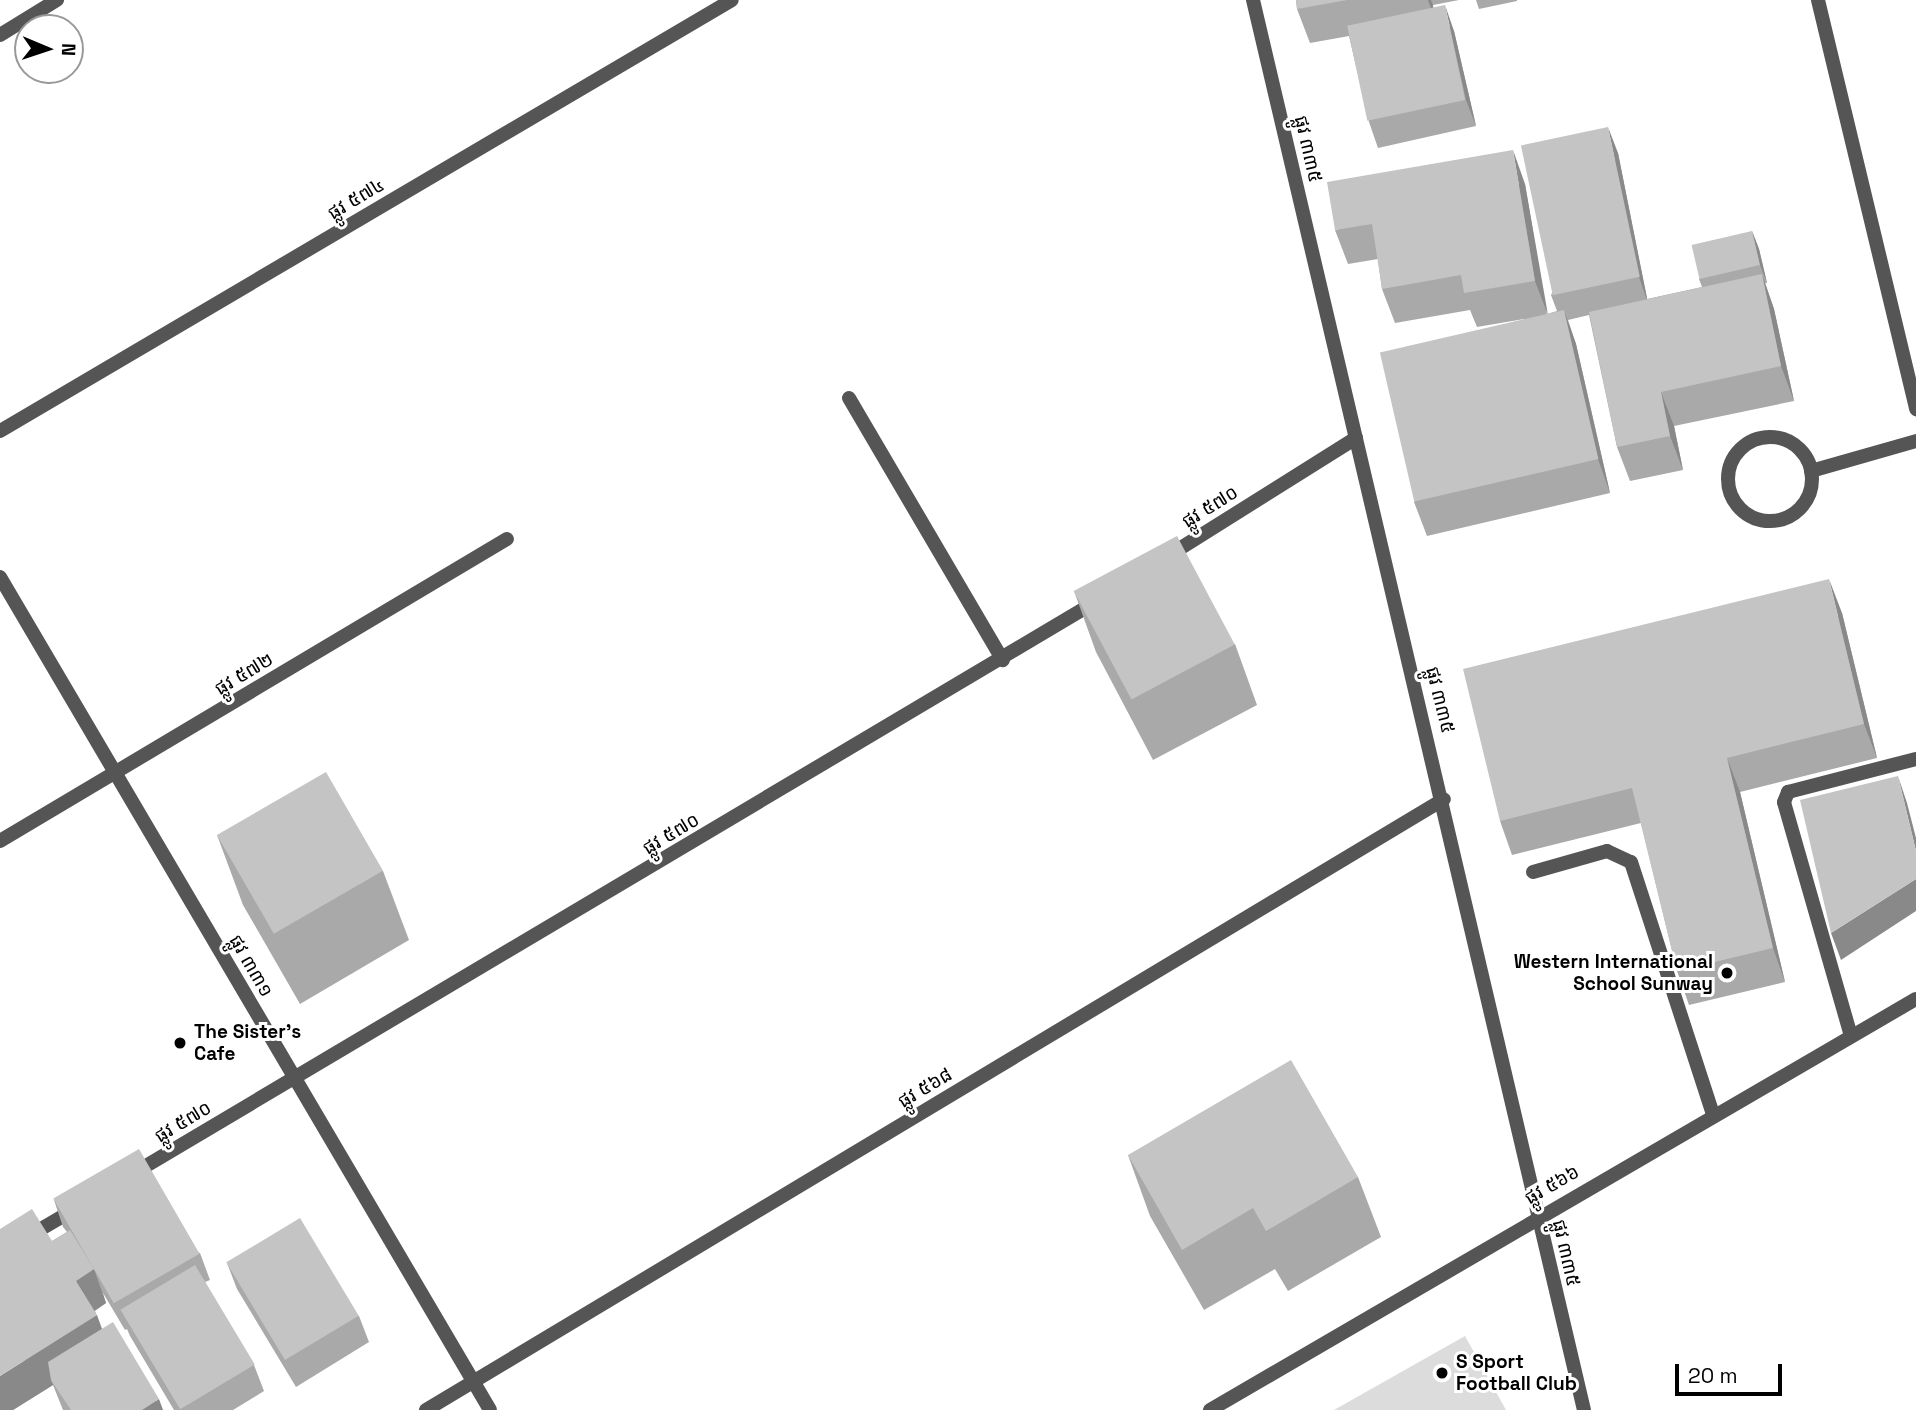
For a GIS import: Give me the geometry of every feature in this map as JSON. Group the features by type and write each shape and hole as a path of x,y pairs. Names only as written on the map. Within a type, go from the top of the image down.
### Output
{"street":[{"path":"0,35 57,0"},
{"name":"ផ្លូវ ៥៧៤","path":"0,431 732,0"},
{"name":"ផ្លូវ ៣៣៥","path":"1253,0 1444,799 1584,1410"},
{"path":"1818,0 1916,409"},
{"path":"849,398 1003,660"},
{"name":"ផ្លូវ ៥៧០","path":"1156,564 1356,438"},
{"path":"1756,439 1785,439 1806,458 1811,471 1808,498 1777,521 1740,509 1728,484 1734,456 1756,439"},
{"path":"1811,471 1916,441"},
{"name":"ផ្លូវ ៥៧២","path":"0,841 507,539"},
{"name":"ផ្លូវ ៣៣១","path":"0,577 490,1410"},
{"name":"ផ្លូវ ៥៧០","path":"118,1183 1003,660 1109,593"},
{"path":"1851,1037 1784,802 1788,792 1916,759"},
{"name":"ផ្លូវ ៥៦៨","path":"425,1410 1444,799"},
{"path":"1533,872 1607,850 1631,862 1713,1115"},
{"name":"ផ្លូវ ៥៦៦","path":"1210,1410 1538,1215 1916,999"},
{"path":"0,1253 94,1197"}],"shaded area":[{"name":"S Sport Football Club","path":"1465,1336 1506,1410 1334,1410"}],"building":[{"path":"1296,0 1347,0 1297,9"},
{"path":"1445,5 1465,100 1367,121 1347,26"},
{"path":"1608,127 1640,277 1553,295 1521,146"},
{"path":"1513,150 1535,281 1464,293 1461,275 1382,289 1372,224 1335,230 1327,182"},
{"path":"1752,231 1760,265 1699,279 1692,245"},
{"path":"1762,274 1781,366 1661,392 1670,436 1617,447 1589,312"},
{"path":"1564,310 1598,459 1414,502 1380,353"},
{"path":"1177,536 1235,645 1131,700 1074,591"},
{"path":"1829,579 1864,724 1727,758 1773,948 1677,971 1632,788 1500,821 1463,669"},
{"path":"326,772 383,871 274,934 217,835"},
{"path":"1898,776 1916,851 1916,879 1831,933 1800,800"},
{"path":"1291,1060 1358,1177 1266,1231 1253,1208 1182,1250 1128,1155"},
{"path":"139,1149 200,1254 114,1303 53,1198"},
{"path":"32,1209 52,1241 70,1230 94,1269 76,1281 97,1315 0,1376 0,1229"},
{"path":"300,1218 359,1316 285,1360 226,1262"},
{"path":"195,1265 255,1364 180,1409 120,1310"},
{"path":"113,1322 159,1399 142,1410 71,1410 51,1380 48,1362"}],"place":[{"name":"Western International School Sunway","path":"1727,973"},
{"name":"The Sister's Cafe","path":"180,1043"},
{"name":"S Sport Football Club","path":"1442,1373"}]}
